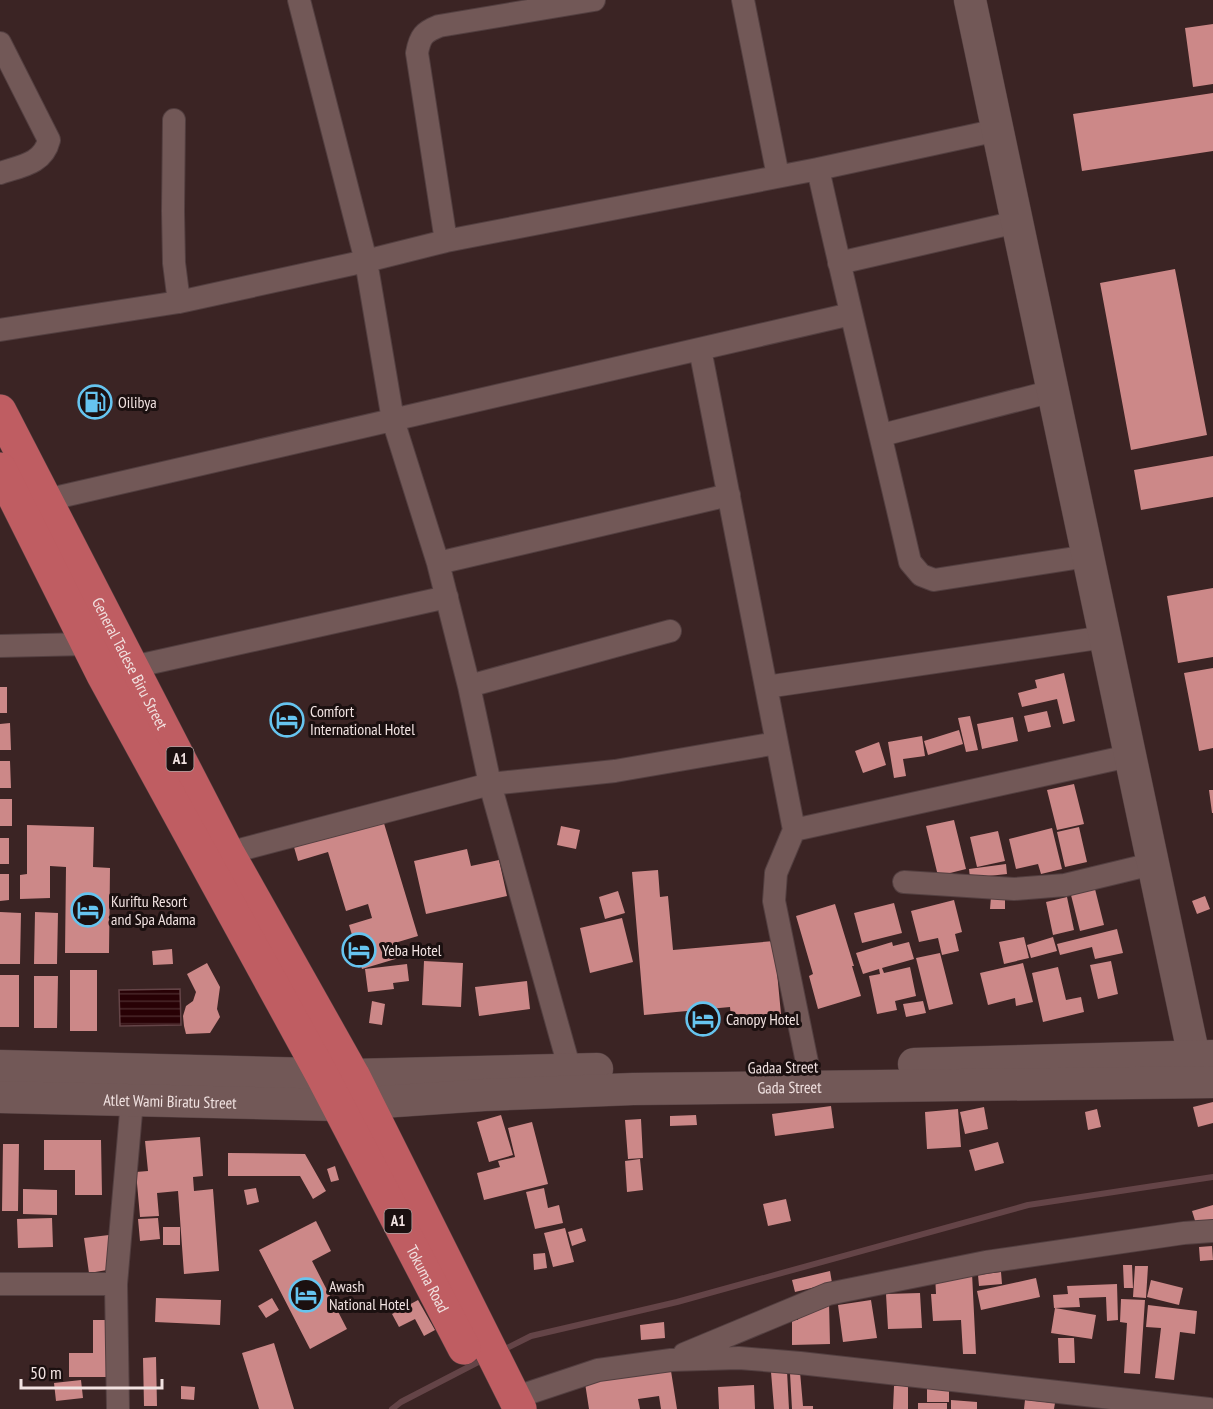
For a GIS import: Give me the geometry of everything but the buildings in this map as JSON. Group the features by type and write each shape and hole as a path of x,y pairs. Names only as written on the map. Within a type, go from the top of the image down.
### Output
{"main road":[{"path":"970,0 1152,864 1205,1070"},
{"name":"General Tadese Biru Street","path":"0,411 32,502 88,644 117,671 228,853 345,1090"},
{"name":"General Tadese Biru Street","path":"0,469 32,502 117,671 345,1090"},
{"name":"Atlet Wami Biratu Street","path":"0,1066 345,1090"},
{"name":"Gadaa Street","path":"345,1090 570,1070 808,1066 1205,1070"},
{"name":"Gada Street","path":"345,1090 484,1095 1205,1070"},
{"name":"Atlet Wami Biratu Street","path":"0,1097 132,1101 345,1090"},
{"name":"Tokuma Road","path":"345,1090 467,1331 504,1397"}],"street":[{"path":"299,0 366,261 393,420 438,563 469,686 490,784 570,1070"},
{"path":"742,0 778,176"},
{"path":"446,241 417,53 419,42 426,31 439,26 587,1"},
{"path":"0,43 49,140 47,149 39,159 0,173"},
{"path":"174,120 174,263 179,302"},
{"path":"0,330 179,302 446,241 818,169 998,129"},
{"path":"818,169 910,562 921,575 934,580 1088,556"},
{"path":"839,263 1017,222"},
{"path":"32,502 851,314"},
{"path":"700,349 794,830 776,873 774,901 808,1066"},
{"path":"882,435 1053,391"},
{"path":"438,563 729,495"},
{"path":"117,671 447,597"},
{"path":"469,686 670,630"},
{"path":"766,687 1106,637"},
{"path":"0,646 88,644"},
{"path":"228,853 490,784 615,771 777,743"},
{"path":"794,830 1129,756"},
{"path":"904,882 1014,889 1065,885 1152,864"},
{"path":"118,1409 116,1284 132,1101"},
{"path":"671,1360 828,1294 986,1262 1184,1233 1213,1231"},
{"path":"0,1284 116,1284"},
{"path":"504,1397 597,1370 671,1360 740,1358 1209,1409"}],"shaded area":[{"path":"180,989 181,1025 120,1026 119,990"}],"waterway":[{"path":"501,1351 531,1336 677,1302 1028,1205 1213,1177"},
{"path":"392,1409 401,1402 484,1359"}],"place":[{"name":"Oilibya","path":"95,402"},
{"name":"Comfort International Hotel","path":"287,720"},
{"name":"Kuriftu Resort and Spa Adama","path":"88,910"},
{"name":"Yeba Hotel","path":"359,950"},
{"name":"Canopy Hotel","path":"703,1019"},
{"name":"Awash National Hotel","path":"306,1295"}]}
